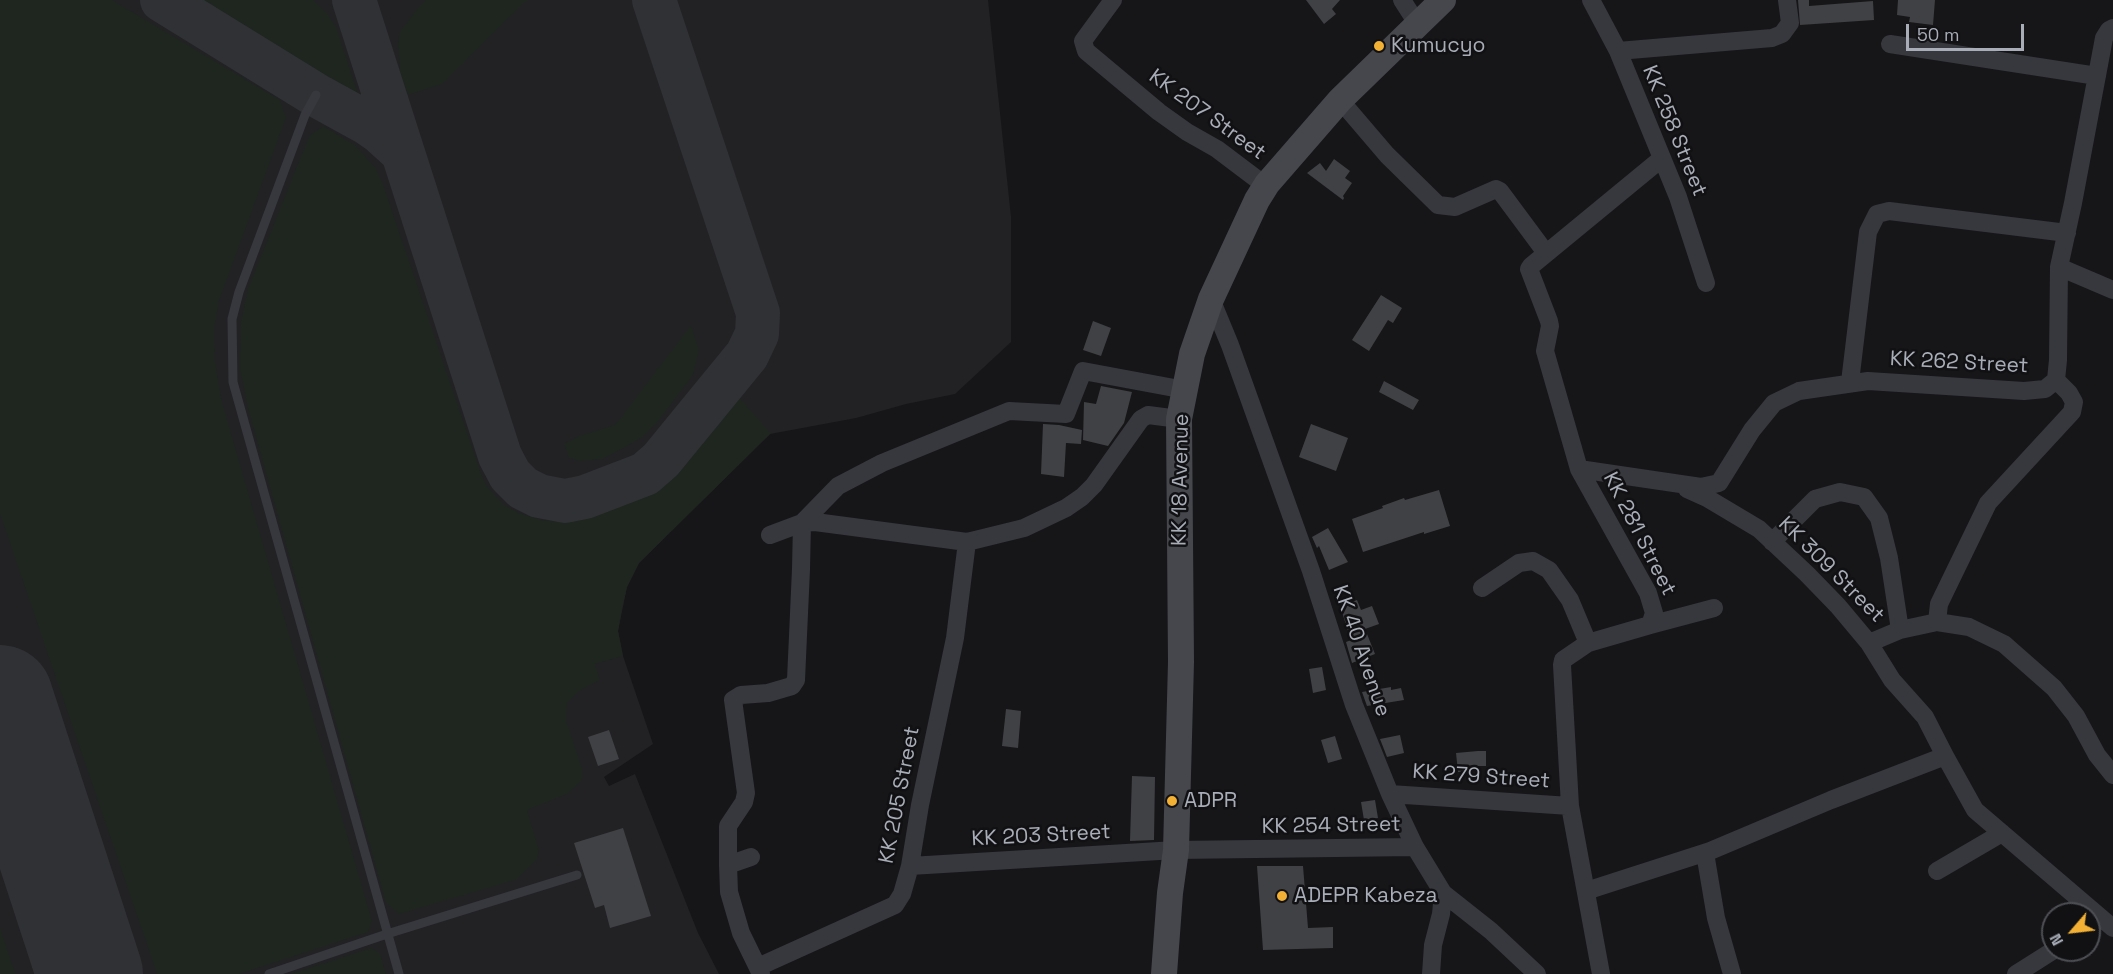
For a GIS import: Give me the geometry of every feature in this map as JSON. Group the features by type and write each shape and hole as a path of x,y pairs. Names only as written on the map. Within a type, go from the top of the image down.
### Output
{"main road":[{"name":"KK 18 Avenue","path":"1164,974 1170,893 1176,850 1180,662 1179,419 1192,354 1210,299 1257,200 1266,186 1340,100 1443,0"}],"street":[{"name":"KK 207 Street","path":"1113,0 1083,41 1086,51 1159,112 1187,132 1218,149 1266,186"},
{"path":"1402,0 1418,26"},
{"name":"KK 258 Street","path":"1592,0 1618,51 1682,207 1706,283"},
{"path":"1618,51 1772,38 1782,34 1790,23 1787,0"},
{"name":"KK 262 Street","path":"1580,469 1701,487 1719,483 1752,430 1774,403 1798,391 1868,381 2024,391 2045,389 2056,380 2059,267 2104,38 2113,28"},
{"path":"1890,44 2097,75"},
{"path":"1340,100 1387,155 1438,205 1455,207 1496,189 1500,191 1546,253"},
{"name":"KK 281 Street","path":"1601,974 1569,806 1562,665 1563,660 1588,642 1650,625 1654,612 1648,593 1580,469 1545,351 1549,321 1529,269 1661,159"},
{"path":"1850,382 1868,232 1877,214 1889,211 2067,232"},
{"path":"2059,267 2113,290"},
{"name":"KK 40 Avenue","path":"1210,299 1230,345 1311,571 1354,705 1390,794 1415,847 1443,893 1491,931 1537,974"},
{"path":"760,971 741,933 729,892 728,826 744,802 746,793 732,708 733,700 741,694 768,693 792,686 796,680 801,523 838,486 882,463 966,428 1009,411 1066,414 1083,371 1185,390"},
{"path":"1937,621 1939,604 1988,503 2072,412 2074,402 2069,393 2056,380"},
{"path":"770,535 801,523 829,523 967,542 1024,528 1066,508 1082,497 1094,485 1141,419 1148,415 1179,419"},
{"name":"KK 309 Street","path":"1674,483 1707,498 1750,524 1772,542 1838,606 1869,643 1900,630 1937,621 1969,627 2004,644 2054,688 2076,716 2097,755 2113,775"},
{"path":"1772,542 1815,499 1840,492 1864,497 1879,518 1889,558 1900,630"},
{"name":"KK 205 Street","path":"760,971 895,905 902,894 910,866 920,805 955,638 967,542"},
{"path":"1482,588 1520,563 1533,561 1549,570 1570,600 1588,642"},
{"path":"1650,625 1714,608"},
{"path":"1869,643 1892,680 1924,717 1975,810 2076,902"},
{"path":"1586,891 1705,853 1831,800 1945,756"},
{"name":"KK 279 Street","path":"1390,794 1569,806"},
{"path":"1937,871 2002,833"},
{"name":"KK 254 Street","path":"1176,850 1415,847"},
{"name":"KK 203 Street","path":"910,866 1176,850"},
{"path":"1705,853 1716,918 1732,974"},
{"path":"728,865 751,857"},
{"path":"1431,974 1433,945 1441,914 1443,893"},
{"path":"2016,974 2041,958"}],"lane":[{"path":"316,95 305,115 239,292 232,319 233,382 399,974"},
{"path":"269,974 387,934 577,875"}],"shaded area":[{"path":"0,0 988,0 1011,217 1011,342 955,394 906,404 856,418 770,434 639,563 627,587 618,631 623,656 653,744 604,777 609,786 635,774 698,933 719,974 0,974"},
{"path":"0,0 112,0 280,100 286,118 219,301 214,329 215,362 222,402 372,921 368,932 239,974 157,974 0,514"},
{"path":"197,0 313,0 327,13 336,27 359,97"},
{"path":"426,0 531,0 525,2 442,84 408,95 400,71 399,36 401,30"},
{"path":"323,126 355,145 375,167 383,184 480,471 486,485 504,505 541,520 563,522 649,496 663,483 737,395 771,433 639,563 627,587 618,631 623,656 595,664 600,680 581,690 567,703 566,720 582,768 581,782 567,794 527,810 539,850 537,859 518,879 399,914 386,903 248,408 240,368 241,321 248,289 309,136"},
{"path":"691,325 699,350 693,375 660,419 643,437 603,459 580,461 569,458 564,444 579,436 615,425"},
{"path":"0,927 10,958 16,974 0,974"},
{"path":"371,948 380,953 386,974 291,974"}],"building":[{"path":"1306,0 1340,0 1332,9 1336,14 1324,24"},
{"path":"1798,0 1809,0 1809,6 1873,1 1874,20 1800,25"},
{"path":"1898,0 1935,0 1933,25 1909,22 1910,17 1897,15"},
{"path":"1334,159 1350,171 1345,178 1352,183 1343,196 1343,200 1307,173 1320,163 1326,171"},
{"path":"1381,295 1402,308 1393,323 1388,320 1369,351 1352,340"},
{"path":"1093,321 1111,328 1101,356 1083,350"},
{"path":"1384,381 1419,400 1413,410 1379,392"},
{"path":"1101,386 1132,392 1124,423 1108,446 1083,440 1084,402 1096,404"},
{"path":"1043,424 1082,430 1081,444 1066,443 1064,477 1041,474"},
{"path":"1311,424 1348,438 1336,471 1299,457"},
{"path":"1439,490 1450,526 1363,552 1352,519 1404,498 1405,500"},
{"path":"1328,528 1348,562 1329,570 1319,546 1317,548 1312,537"},
{"path":"1357,600 1361,610 1372,606 1379,624 1365,629 1375,654 1352,663 1346,642 1351,640 1340,606"},
{"path":"1322,667 1326,690 1313,693 1309,669"},
{"path":"1391,687 1391,690 1401,688 1404,700 1367,706 1362,692"},
{"path":"1006,709 1021,711 1018,748 1002,746"},
{"path":"609,730 619,759 598,766 588,737"},
{"path":"1400,735 1404,753 1387,757 1380,739"},
{"path":"1335,736 1342,759 1328,763 1321,740"},
{"path":"1486,751 1486,766 1475,766 1476,770 1458,772 1456,753"},
{"path":"1132,776 1155,777 1154,840 1130,841"},
{"path":"1375,800 1378,818 1364,820 1361,802"},
{"path":"623,828 651,916 610,928 604,905 595,908 574,843"},
{"name":"ADEPR Kabeza","path":"1257,866 1303,866 1308,928 1333,927 1333,948 1263,950"}],"taxiway":[{"path":"162,0 316,95 367,123 401,151"},
{"path":"354,0 500,456 510,475 523,488 539,496 565,501 585,497 645,474 661,460 747,355 757,334 758,313 654,0"}],"runway":[{"path":"0,698 90,974"}],"place":[{"name":"Kumucyo","path":"1379,46"},
{"name":"ADPR","path":"1172,801"},
{"name":"ADEPR Kabeza","path":"1282,896"}]}
